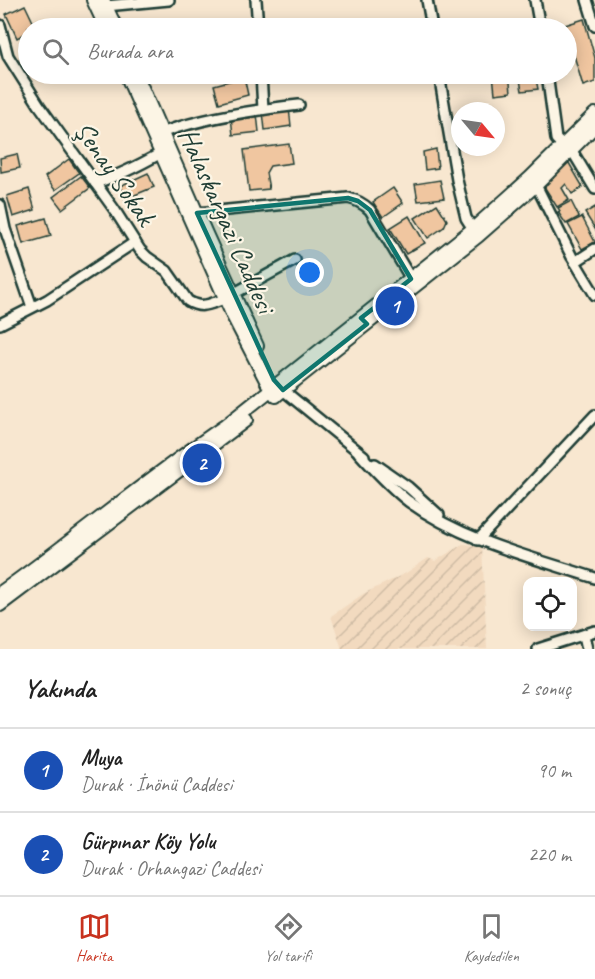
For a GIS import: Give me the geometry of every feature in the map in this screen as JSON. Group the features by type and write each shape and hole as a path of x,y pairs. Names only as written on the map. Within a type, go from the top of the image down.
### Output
{"main road":[{"path":"93,0 101,18"},
{"path":"105,3 112,18"},
{"path":"131,84 158,134 161,153 192,213 229,296 277,390"},
{"name":"Halaskargazi Caddesi","path":"140,84 158,134 192,213"},
{"path":"2,598 227,430 446,256 533,181 567,147 595,114"},
{"path":"567,147 595,126"},
{"path":"446,256 473,229 498,213"}],"street":[{"path":"105,3 168,0"},
{"path":"256,0 257,18"},
{"path":"428,0 431,18"},
{"path":"535,0 538,18"},
{"path":"587,0 595,26"},
{"name":"Şenay Sokak","path":"0,25 4,57 18,76"},
{"name":"Şenay Sokak","path":"24,84 147,258 167,271 188,301 198,306 229,296"},
{"path":"262,84 263,109"},
{"path":"441,84 457,180 466,218 473,229"},
{"path":"548,84 556,139 567,147 595,189"},
{"path":"158,134 199,122 263,109 299,105"},
{"path":"95,183 140,165 161,153"},
{"path":"533,181 575,262 595,295"},
{"path":"192,213 353,199 363,203 370,210 413,282"},
{"path":"0,205 5,229 32,308"},
{"path":"0,324 47,300 135,242"},
{"path":"575,262 595,249"},
{"path":"229,296 295,260"},
{"path":"277,390 358,453 408,487 454,529 478,540 595,578"},
{"path":"478,540 595,415"},
{"path":"538,649 595,631"},
{"path":"584,634 586,649"}],"highlighted area":[{"path":"348,198 358,201 370,210 411,279 361,318 367,324 283,390 274,380 197,213"}],"shaded area":[{"path":"463,544 482,546 487,649 342,649 331,616 363,594 406,573 428,558 435,561"}],"building":[{"path":"25,5 31,18 18,18 17,38 6,14"},
{"path":"584,19 595,58 595,82 583,86 577,66 577,21"},
{"path":"246,84 248,95 219,103 214,85"},
{"path":"494,84 510,84 511,92 495,94"},
{"path":"521,84 537,84 538,89 522,91"},
{"path":"289,108 291,126 265,130 263,112"},
{"path":"257,114 259,132 233,135 231,117"},
{"path":"289,144 292,163 270,166 266,173 269,189 249,191 244,150"},
{"path":"436,149 438,168 425,170 423,152"},
{"path":"17,154 20,168 1,172 0,158"},
{"path":"69,159 79,173 55,190 45,177"},
{"path":"567,163 583,187 572,194 566,184 562,188 569,200 557,207 545,188 547,182"},
{"path":"148,173 154,187 125,199 120,186"},
{"path":"81,176 90,188 62,209 53,197"},
{"path":"440,180 444,198 418,201 415,184"},
{"path":"393,188 403,203 383,217 373,202"},
{"path":"29,189 35,210 13,217 7,196"},
{"path":"571,201 579,217 566,224 558,208"},
{"path":"437,204 447,220 444,227 428,238 415,218"},
{"path":"595,207 595,229 585,213"},
{"path":"409,216 425,243 406,254 390,228"},
{"path":"582,217 595,242 582,249 568,224"},
{"path":"46,218 51,236 23,244 18,226"}],"place":[{"name":"Muya","path":"395,306"},
{"name":"Gürpınar Köy Yolu","path":"202,463"}]}
